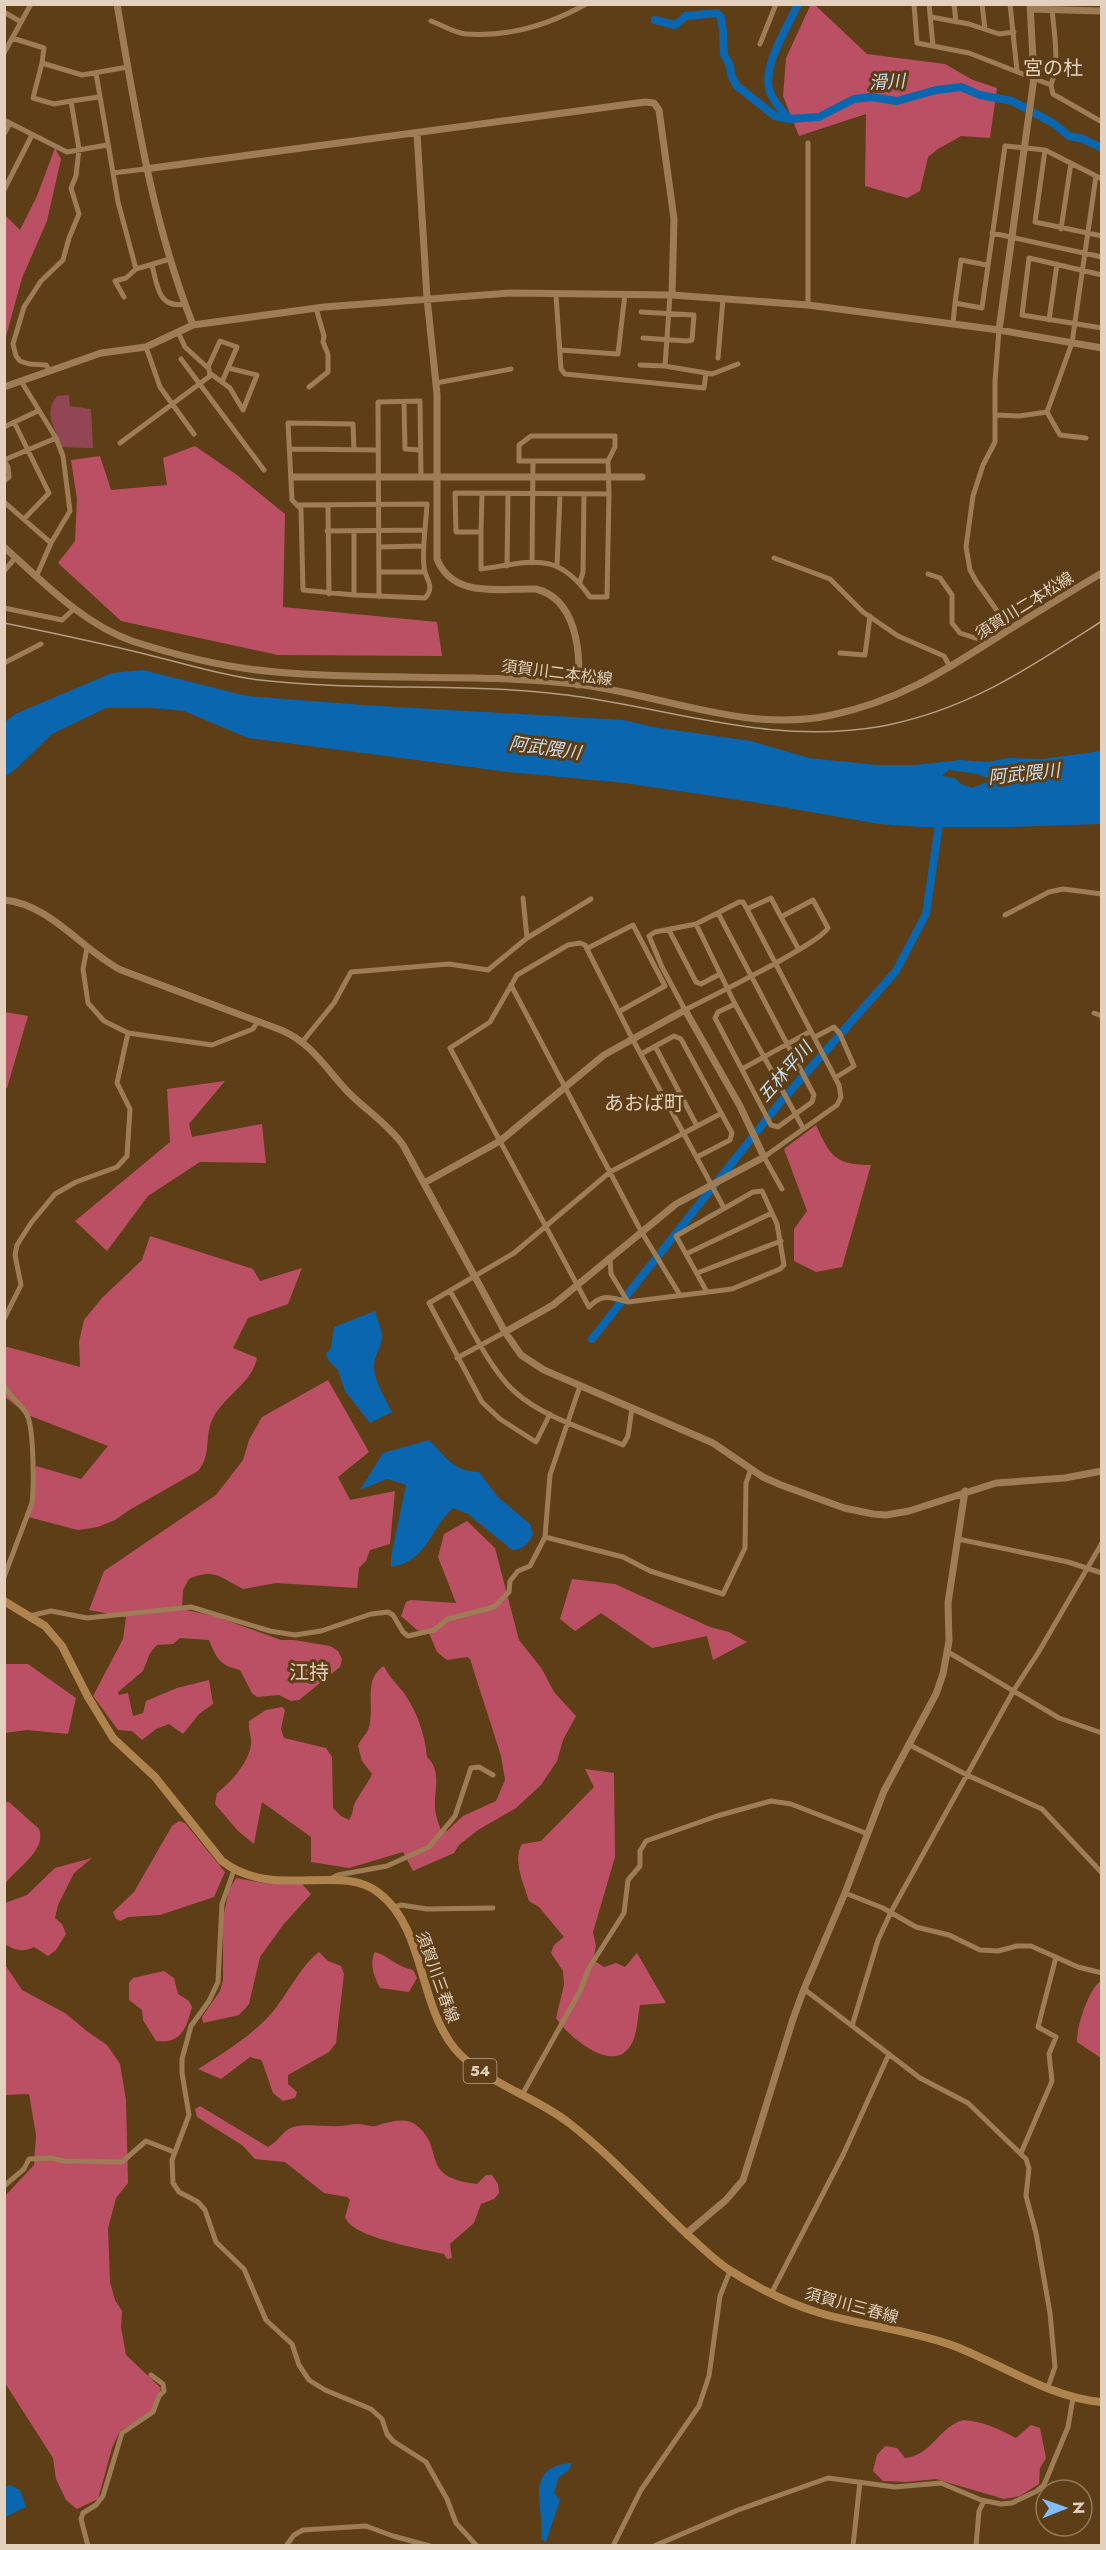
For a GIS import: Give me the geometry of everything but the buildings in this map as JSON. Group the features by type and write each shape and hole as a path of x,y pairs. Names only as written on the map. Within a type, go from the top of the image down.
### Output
{"main road":[{"name":"須賀川三春線","path":"4,1601 45,1626 62,1646 88,1697 113,1738 150,1770 212,1851 234,1870 255,1878 272,1881 330,1881 366,1886 378,1892 394,1907 408,1935 436,2017 450,2042 478,2070 560,2116 591,2140 653,2204 730,2271 821,2313 953,2346 1073,2398 1101,2402"}],"street":[{"path":"4,53 31,4"},
{"path":"117,4 145,169 170,260 193,326"},
{"path":"431,21 464,34 518,32 565,16 586,4"},
{"path":"760,44 776,4"},
{"path":"914,4 917,43 969,53 1051,85"},
{"path":"929,4 933,46"},
{"path":"954,4 956,22"},
{"path":"982,4 985,29"},
{"path":"1010,4 1017,70"},
{"path":"1010,629 970,570 966,547 973,496 983,465 995,442 995,381 999,330 1034,78 1030,7 1101,11"},
{"path":"1052,9 1056,47 1051,85 1053,94 1101,122"},
{"path":"4,12 21,22"},
{"path":"931,17 999,34 1014,32"},
{"path":"12,38 44,48 33,98 54,104 99,97"},
{"path":"42,63 82,75 128,67"},
{"path":"96,73 112,173 136,269"},
{"path":"50,371 46,365 20,361 13,344 24,307 41,281 63,260 79,214 71,188 76,176 79,149 71,101"},
{"path":"112,173 654,103 659,110 671,183 674,219 665,366"},
{"path":"4,134 7,121 67,152 107,145"},
{"path":"417,133 427,298 436,383 437,559 442,572 451,581 466,588 536,589 545,591 555,598 563,609 579,646 578,685"},
{"path":"4,190 33,135"},
{"path":"808,143 808,305"},
{"path":"955,303 982,308 1005,146 1045,150 1099,178 1087,235 1072,344 1047,412 1059,435 1086,438"},
{"path":"1045,150 1035,222 1087,235 1101,236"},
{"path":"1061,229 1071,164"},
{"path":"992,233 1101,257"},
{"path":"1101,275 1029,258 1022,315 1101,328"},
{"path":"124,297 115,281 126,278 136,269 170,260"},
{"path":"953,323 961,260 987,265"},
{"path":"1049,320 1057,264"},
{"path":"152,265 158,291 166,302 174,306 184,304"},
{"path":"4,387 101,353 146,347 193,326 316,308 511,293 671,295 808,305 953,323 1101,348"},
{"path":"560,350 618,354 625,294"},
{"path":"556,295 561,369 565,374 704,388 706,374"},
{"path":"718,358 723,299"},
{"path":"309,387 328,372 329,362 316,308"},
{"path":"641,312 694,315 693,340 643,338"},
{"path":"178,332 192,354 235,394 243,410 257,375 228,368"},
{"path":"208,367 220,341 237,347 222,382"},
{"path":"146,347 156,379 194,434"},
{"path":"181,359 264,470"},
{"path":"640,365 665,366 712,374 738,364"},
{"path":"436,383 511,369"},
{"path":"120,443 172,403 200,385 211,374"},
{"path":"21,381 56,438 63,456 70,511 51,543 37,575"},
{"path":"379,597 378,402 420,401 420,478"},
{"path":"404,402 405,449 420,450"},
{"path":"4,427 38,411"},
{"path":"996,415 1019,416 1047,412"},
{"path":"14,422 49,494 24,519"},
{"path":"297,505 427,504 424,572 430,582 429,593 425,598 354,596 303,590 301,508 297,505 292,500 288,423 353,424 354,450"},
{"path":"482,494 481,569 532,563 557,566 572,575 590,597 607,597 608,461 615,447 615,436 531,436 519,445 519,461 608,461"},
{"path":"4,481 9,477 8,467 4,460 56,438"},
{"path":"289,449 378,450"},
{"path":"532,563 533,462"},
{"path":"292,477 642,477"},
{"path":"481,532 456,532 456,493 609,494"},
{"path":"507,566 508,495"},
{"path":"557,566 560,495"},
{"path":"580,583 583,572 584,495"},
{"path":"4,502 51,543"},
{"path":"328,505 329,594"},
{"path":"327,531 425,530"},
{"path":"354,531 354,596"},
{"path":"379,547 424,546"},
{"name":"須賀川二本松線","path":"4,547 75,608 95,622 128,639 201,659 274,672 484,677 578,685 733,716 762,719 830,716 907,692 1101,573"},
{"path":"4,571 16,558"},
{"path":"774,558 830,579 870,616 898,636 944,656 950,667"},
{"path":"379,572 424,572"},
{"path":"928,574 940,578 952,596 952,622 960,633 986,644"},
{"path":"4,608 62,620 75,608"},
{"path":"840,652 865,655 870,616"},
{"path":"4,663 41,644"},
{"path":"1005,915 1049,892 1063,890 1101,894"},
{"path":"523,898 527,938"},
{"path":"747,909 771,898 799,950"},
{"path":"303,1041 314,1024 334,1003 351,972 450,964 485,970 497,964 527,938 591,899"},
{"path":"4,900 32,907 121,970 294,1035 303,1041 349,1093 391,1128 403,1145 505,1332 521,1355 544,1370 713,1443 751,1469 800,1493 844,1508 880,1515 909,1511 965,1491 1006,1481 1058,1478 1101,1471"},
{"path":"424,1183 500,1142 603,1055 799,950 825,933 828,927 815,901 811,900 781,917"},
{"path":"457,1358 553,1305 676,1204 764,1157 838,1102 841,1091 835,1078 741,901 696,924 652,933 650,939 685,1010 740,1106 764,1157 782,1189"},
{"path":"718,913 814,1095 812,1102 778,1127 771,1125 715,1018 718,1012 735,1004"},
{"path":"588,948 633,924 665,986 620,1011"},
{"path":"696,924 735,1004 803,1128"},
{"path":"669,930 696,982 701,984 720,974"},
{"path":"707,1292 676,1236 761,1190 772,1213 781,1241 784,1265 780,1269 739,1288 628,1302 607,1296 597,1299 589,1307 450,1048 490,1022 517,975 568,945 580,943 588,948 633,1040 724,1208"},
{"path":"87,948 83,969 88,1004 104,1021 128,1033 212,1045 253,1029 258,1021"},
{"path":"511,986 641,1231 680,1295"},
{"path":"1094,1013 1101,1016"},
{"path":"815,1037 834,1027 840,1034 854,1066 835,1078"},
{"path":"742,1069 811,1031"},
{"path":"4,1319 21,1285 15,1255 17,1245 32,1223 55,1194 76,1182 122,1164 127,1156 130,1108 117,1083 128,1033"},
{"path":"641,1054 674,1036 681,1039 732,1133 731,1138 697,1157"},
{"path":"655,1046 697,1126"},
{"path":"550,1414 536,1442 500,1419 482,1402 429,1303 514,1253 610,1172 720,1114"},
{"path":"686,1254 772,1213"},
{"path":"697,1273 781,1241"},
{"path":"610,1259 611,1274 628,1302"},
{"path":"450,1291 508,1385 522,1398 550,1414 623,1445 628,1436 632,1408"},
{"path":"4,1385 8,1394 24,1409 30,1420 34,1491 4,1577"},
{"path":"29,1616 51,1611 87,1618 191,1607 270,1631 295,1635 331,1628 371,1614 388,1612 393,1615 408,1636 434,1630 448,1619 486,1610 499,1603 509,1592 510,1581 518,1571 530,1566 545,1537 550,1475 580,1386"},
{"path":"545,1537 623,1557 650,1571 723,1594 745,1548 746,1490 751,1469"},
{"path":"687,2233 734,2193 743,2180 804,1989 845,1893 884,1791 936,1694 948,1652 948,1603 965,1491"},
{"path":"958,1539 1088,1568 1101,1573"},
{"path":"852,2026 878,1940 891,1912 1014,1690 1038,1653 1101,1543"},
{"path":"948,1652 1059,1718 1101,1733"},
{"path":"908,1744 966,1775 1042,1809 1101,1873"},
{"path":"330,1881 338,1875 387,1866 429,1847 455,1816 471,1768 479,1767 493,1775"},
{"path":"522,2095 580,1991 589,1968 624,1913 628,1880 640,1866 640,1851 646,1841 717,1816 771,1801 791,1804 868,1834"},
{"path":"234,1870 222,1904 218,1982 191,2026 182,2059 189,2115 174,2152 171,2166 174,2186 202,2206 216,2242 244,2269 268,2324 292,2344 306,2376 325,2390 374,2411 382,2419 387,2434 393,2441 426,2462 447,2499 456,2523 477,2546"},
{"path":"845,1893 891,1912 916,1928 949,1935 980,1950 998,1951 1026,1945 1078,1967 1101,1973"},
{"path":"394,1907 401,1905 427,1909 494,1908"},
{"path":"1021,2153 1053,2078 1049,2054 1056,2037 1038,2027 1056,1957"},
{"path":"804,1989 920,2078 968,2103 1021,2153 1029,2164 1026,2196 1036,2233 1050,2313 1055,2367 1048,2387"},
{"path":"772,2292 843,2155 889,2054"},
{"path":"4,2186 24,2169 29,2159 122,2162 146,2141 174,2152"},
{"path":"613,2546 641,2490 699,2406 708,2376 720,2295 730,2271"},
{"path":"88,2546 81,2519 83,2513 96,2505 103,2496 124,2431 153,2412 159,2396 164,2391 163,2384 151,2374"},
{"path":"654,2546 738,2510 815,2482 833,2478 895,2487 940,2483 984,2501 1012,2503 1044,2485 1068,2427 1073,2398"},
{"path":"853,2546 861,2482"},
{"path":"976,2546 979,2511 984,2501"},
{"path":"286,2546 294,2535 303,2530 366,2526 430,2546"}],"shaded area":[{"path":"811,4 815,5 867,54 945,64 973,80 997,88 990,138 961,136 938,149 928,157 920,191 907,198 865,186 866,114 799,136 783,96 786,58"},
{"path":"55,148 61,159 47,221 22,278 5,340 5,215 20,230 37,196"},
{"path":"69,395 70,406 91,409 93,448 62,447 50,415 57,396"},
{"path":"195,446 237,475 285,514 283,607 437,622 442,656 278,655 121,621 58,563 75,541 77,499 71,460 100,456 111,490 167,485 163,458"},
{"path":"5,1012 28,1016 7,1088 5,1088"},
{"path":"225,1081 189,1124 192,1137 262,1124 266,1163 200,1162 148,1196 107,1251 75,1221 170,1142 167,1089"},
{"path":"816,1125 825,1144 835,1157 849,1163 871,1165 842,1267 816,1272 794,1261 794,1229 807,1211 784,1149"},
{"path":"150,1236 253,1269 260,1281 302,1268 288,1304 248,1318 233,1348 257,1358 250,1375 224,1402 213,1418 207,1452 198,1471 115,1520 98,1527 78,1530 28,1517 36,1466 81,1479 108,1446 28,1415 5,1397 4,1346 80,1367 79,1342 84,1320 102,1298 142,1260"},
{"path":"328,1380 369,1452 338,1477 350,1500 395,1491 390,1544 370,1550 366,1561 359,1568 357,1588 276,1583 243,1589 217,1575 205,1574 189,1579 183,1590 182,1609 217,1617 281,1640 330,1646 338,1651 342,1659 340,1667 299,1700 291,1701 279,1695 257,1697 252,1693 240,1670 227,1666 220,1660 209,1640 180,1638 173,1644 157,1645 150,1653 143,1671 118,1692 119,1695 128,1693 133,1716 143,1713 146,1701 177,1688 209,1680 213,1704 199,1714 183,1734 169,1724 156,1729 142,1740 132,1731 118,1730 93,1696 123,1639 126,1617 89,1610 104,1571 216,1495 243,1460 249,1440 262,1417"},
{"path":"467,1521 495,1548 519,1640 542,1669 554,1692 576,1716 563,1740 557,1761 541,1785 516,1808 478,1830 459,1845 454,1853 413,1871 403,1852 349,1868 311,1862 311,1837 262,1802 254,1844 238,1831 215,1804 217,1793 238,1772 249,1752 251,1742 249,1721 266,1710 282,1707 285,1710 281,1729 284,1738 326,1748 332,1757 333,1808 349,1820 355,1803 372,1774 362,1761 358,1746 370,1722 373,1678 384,1666 409,1700 420,1724 427,1757 432,1762 436,1774 435,1810 441,1831 447,1831 463,1816 496,1801 505,1780 501,1756 470,1659 467,1657 447,1660 437,1652 429,1633 417,1630 401,1616 406,1602 411,1600 456,1603 438,1557 444,1534"},
{"path":"572,1579 615,1584 710,1627 729,1632 747,1642 713,1660 707,1636 652,1648 601,1613 575,1631 560,1619"},
{"path":"5,1664 28,1664 76,1698 68,1734 27,1730 5,1733"},
{"path":"585,1769 614,1773 615,1857 593,1932 596,1946 593,1960 604,1967 616,1963 625,1967 637,1953 666,2003 640,2005 631,2045 619,2055 609,2056 588,2048 569,2033 556,2018 564,1985 563,1971 551,1953 554,1945 564,1937 539,1907 529,1901 518,1857 522,1844 541,1841 594,1787"},
{"path":"5,1802 9,1802 39,1829 40,1837 35,1852 5,1884"},
{"path":"179,1821 185,1823 225,1872 214,1897 160,1915 128,1917 121,1921 116,1919 113,1912 134,1892 172,1826"},
{"path":"92,1858 74,1873 58,1905 55,1918 62,1924 66,1934 56,1950 48,1956 34,1947 20,1950 6,1945 5,1903 27,1895 55,1868"},
{"path":"236,1878 263,1883 302,1884 311,1894 283,1925 260,1957 249,2004 239,2015 203,2023 202,2017 220,1991 223,1980 223,1918 229,1890"},
{"path":"319,1952 328,1961 341,1966 344,1974 336,2043 329,2052 288,2075 288,2084 297,2092 295,2098 283,2101 273,2093 261,2060 250,2057 221,2079 198,2069 236,2044 262,2023 276,2008 306,1965"},
{"path":"375,1952 413,1970 417,1978 409,1992 380,1988 372,1966"},
{"path":"4,1963 22,1990 65,2013 107,2045 120,2064 126,2100 128,2183 116,2198 108,2228 110,2282 115,2300 122,2311 121,2327 126,2355 161,2388 152,2411 120,2431 112,2448 98,2499 77,2509 66,2500 56,2479 53,2458 5,2383 5,2196 34,2165 36,2135 29,2094 5,2095"},
{"path":"164,1971 174,1978 178,1994 189,2001 192,2007 182,2033 172,2040 156,2041 143,2020 142,2010 129,2000 129,1983 133,1978"},
{"path":"1101,1981 1101,2058 1077,2042 1077,2036 1084,2009 1096,1985"},
{"path":"200,2106 268,2147 286,2131 298,2126 357,2124 373,2126 396,2121 411,2122 425,2134 440,2169 447,2175 477,2184 486,2175 492,2175 498,2184 499,2193 494,2199 481,2204 474,2223 450,2244 452,2258 447,2259 444,2254 389,2242 360,2231 345,2217 350,2200 347,2197 324,2193 285,2162 255,2159 242,2145 197,2117 195,2109"},
{"path":"963,2420 977,2422 1016,2438 1031,2425 1040,2428 1046,2458 1040,2468 1039,2478 1034,2478 1034,2487 1020,2496 1004,2499 936,2479 906,2482 883,2481 873,2471 877,2455 885,2446 897,2448 905,2458 914,2456"}],"water":[{"name":"阿武隈川","path":"143,670 247,696 624,720 653,727 751,741 809,758 877,765 915,765 960,760 988,762 1007,758 1042,759 1101,751 1101,824 921,827 879,824 624,783 508,772 248,738 184,711 153,708 106,708 52,734 5,777 5,722 15,714 112,673","holes":["949,770 977,774 992,780 972,788 961,784 955,778 942,776"]},
{"path":"375,1311 382,1336 374,1363 376,1379 392,1412 370,1423 345,1391 338,1370 328,1360 326,1353 331,1348 334,1327"},
{"path":"429,1440 456,1466 479,1472 498,1497 530,1524 533,1534 528,1543 519,1549 512,1550 468,1514 453,1508 421,1551 403,1564 391,1567 406,1485 387,1479 360,1490 383,1453"},
{"path":"572,2463 568,2471 559,2477 554,2493 560,2500 546,2542 541,2539 539,2490 541,2480 556,2466"},
{"path":"10,2485 20,2490 26,2507 5,2517 5,2487"}],"waterway":[{"name":"滑川","path":"789,119 771,95 768,82 772,59 798,4"},
{"name":"滑川","path":"655,20 675,25 686,16 717,13 721,17 724,55 737,86 775,116 789,119 819,117 854,99 871,97 897,101 936,90 961,87 980,95 1012,101 1053,123 1069,136 1083,139 1102,148"},
{"name":"五林平川","path":"592,1339 778,1105 896,971 926,914 940,818"}],"railway":[{"path":"4,623 246,678 337,686 529,691 607,701 762,729 802,732 842,731 883,726 944,709 998,685 1102,621"}],"district":[{"name":"宮の杜","path":"1053,68"},
{"name":"あおば町","path":"644,1103"},
{"name":"江持","path":"309,1672"}]}
